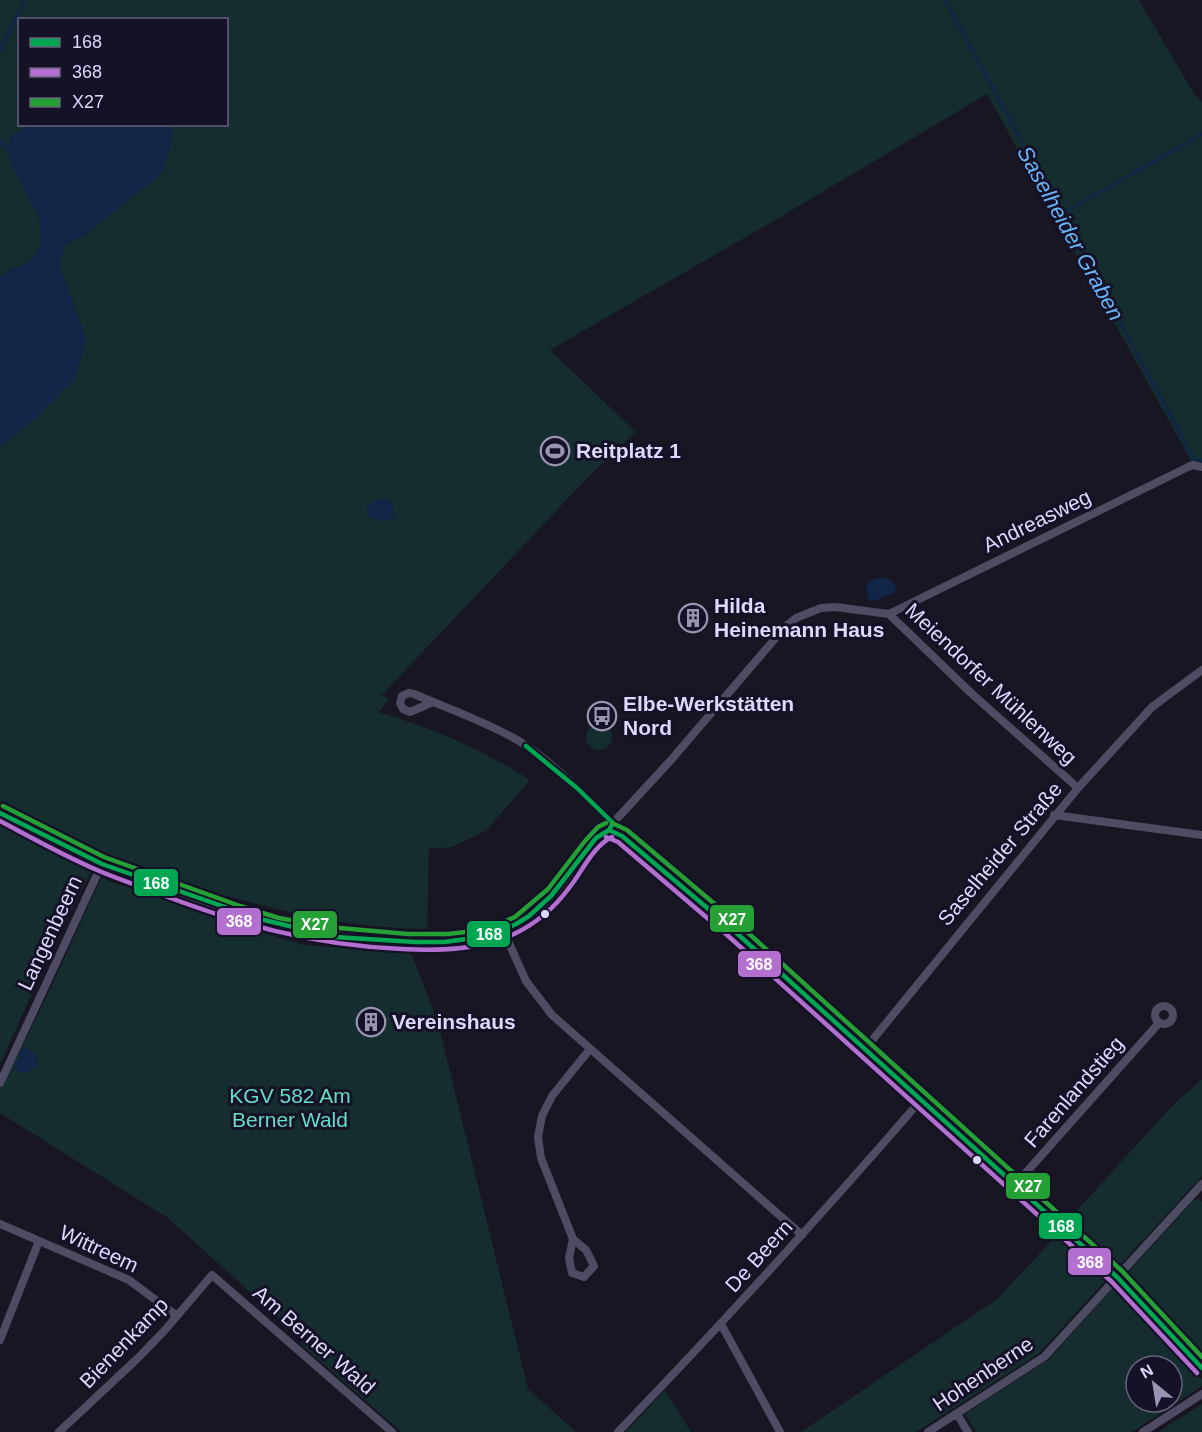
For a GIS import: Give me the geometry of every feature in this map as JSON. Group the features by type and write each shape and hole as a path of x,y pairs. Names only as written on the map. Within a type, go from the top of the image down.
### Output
{"street":[{"name":"Andreasweg","path":"889,614 1188,467 1193,465 1202,467"},
{"name":"Meiendorfer Mühlenweg","path":"0,813 102,864 230,910 316,933 366,939 438,941 466,939 503,930 545,903 576,868 596,838 611,827 785,627 796,618 828,607 889,614 971,693 1078,788"},
{"name":"Saselheider Straße","path":"865,1049 1078,788 1152,707 1202,670"},
{"path":"433,702 500,730 526,746 577,788 611,827 731,928 1117,1277 1202,1368"},
{"path":"1054,815 1202,835"},
{"name":"Langenbeern","path":"0,1083 102,864"},
{"path":"503,930 526,981 552,1015 802,1235"},
{"name":"Farenlandstieg","path":"1015,1185 1159,1023"},
{"path":"573,1239 569,1258 572,1273 584,1277 594,1266 586,1250 573,1239 542,1158 538,1137 542,1116 552,1096 590,1049"},
{"name":"De Beern","path":"618,1432 722,1324 921,1100"},
{"name":"Hohenberne","path":"928,1432 1044,1357 1200,1189"},
{"name":"Wittreem","path":"0,1224 129,1280 177,1316"},
{"path":"0,1340 39,1240"},
{"name":"Bienenkamp","path":"58,1432 121,1375 212,1275"},
{"name":"Am Berner Wald","path":"212,1275 392,1432"},
{"path":"722,1324 780,1432"},
{"path":"1143,1432 1202,1394"},
{"path":"957,1414 968,1432"}],"green space":[{"path":"0,0 1139,0 1194,94 1202,102 1202,463 1192,462 987,94 550,350 636,432 593,472 381,696 389,698 379,712 457,741 493,758 530,780 486,831 451,847 429,849 427,929 376,926 326,919 227,896 222,901 125,867 43,830 0,806"},
{"path":"599,724 608,728 612,737 608,746 599,750 590,746 586,737 590,728"},
{"path":"0,819 93,868 60,932 0,1064"},
{"name":"KGV 582 Am Berner Wald","path":"101,878 303,945 411,953 441,1035 528,1389 576,1432 402,1432 300,1344 302,1339 168,1218 0,1113 0,1091"},
{"path":"1202,1079 1202,1176 1118,1267 1067,1221 1176,1102"},
{"path":"1199,1199 1202,1202 1202,1358 1128,1279 1131,1269 1194,1200"},
{"path":"1058,1234 1106,1275 1106,1280 1038,1354 916,1432 801,1432 997,1299"},
{"path":"1113,1288 1117,1288 1179,1354 1124,1354 1124,1414 1159,1414 1132,1432 976,1432 965,1414 1048,1360"},
{"path":"1184,1360 1202,1379 1202,1386 1184,1398"},
{"path":"665,1390 691,1432 626,1432"},
{"path":"1202,1404 1202,1432 1158,1432"}],"water":[{"path":"27,126 170,126 174,133 162,173 86,234 64,246 60,267 86,338 76,377 34,420 0,447 0,277 11,269 29,262 41,246 40,220 12,166 8,150 11,137"},
{"path":"384,498 392,503 395,522 391,519 380,521 368,516 367,507 375,500"},
{"path":"881,577 892,582 896,592 874,601 868,599 866,587 869,581"},
{"path":"26,1048 35,1054 39,1063 28,1073 17,1071 15,1067 20,1052"}],"waterway":[{"path":"0,51 25,0"},
{"name":"Saselheider Graben","path":"945,0 1193,457 1195,460 1202,461"},
{"path":"1060,215 1202,134"},
{"path":"0,141 8,150"}],"transit line":[{"name":"168","path":"526,746 577,788 613,823"},
{"name":"X27","path":"3,806 104,857 240,906 279,918 328,927 408,934 448,934 474,931 515,917 548,889 585,841 598,827 606,823"},
{"name":"168","path":"0,813 102,864 256,918 335,937 415,942 444,942 474,938 516,924 529,916 551,896 596,838 609,830 613,823"},
{"name":"368","path":"0,821 104,873 245,923 336,943 416,950 473,946 501,939 522,930 557,902 574,882 593,853 612,837"},
{"name":"X27","path":"612,823 627,830 736,922 1122,1271 1202,1357"},
{"name":"168","path":"609,830 622,836 731,928 1117,1277 1202,1368"},
{"name":"368","path":"606,837 618,842 726,934 1112,1282 1197,1373"}],"place":[{"name":"Reitplatz 1","path":"555,451"},
{"name":"Hilda Heinemann Haus","path":"693,618"},
{"name":"Elbe-Werkstätten Nord","path":"602,716"},
{"name":"Vereinshaus","path":"371,1022"}]}
